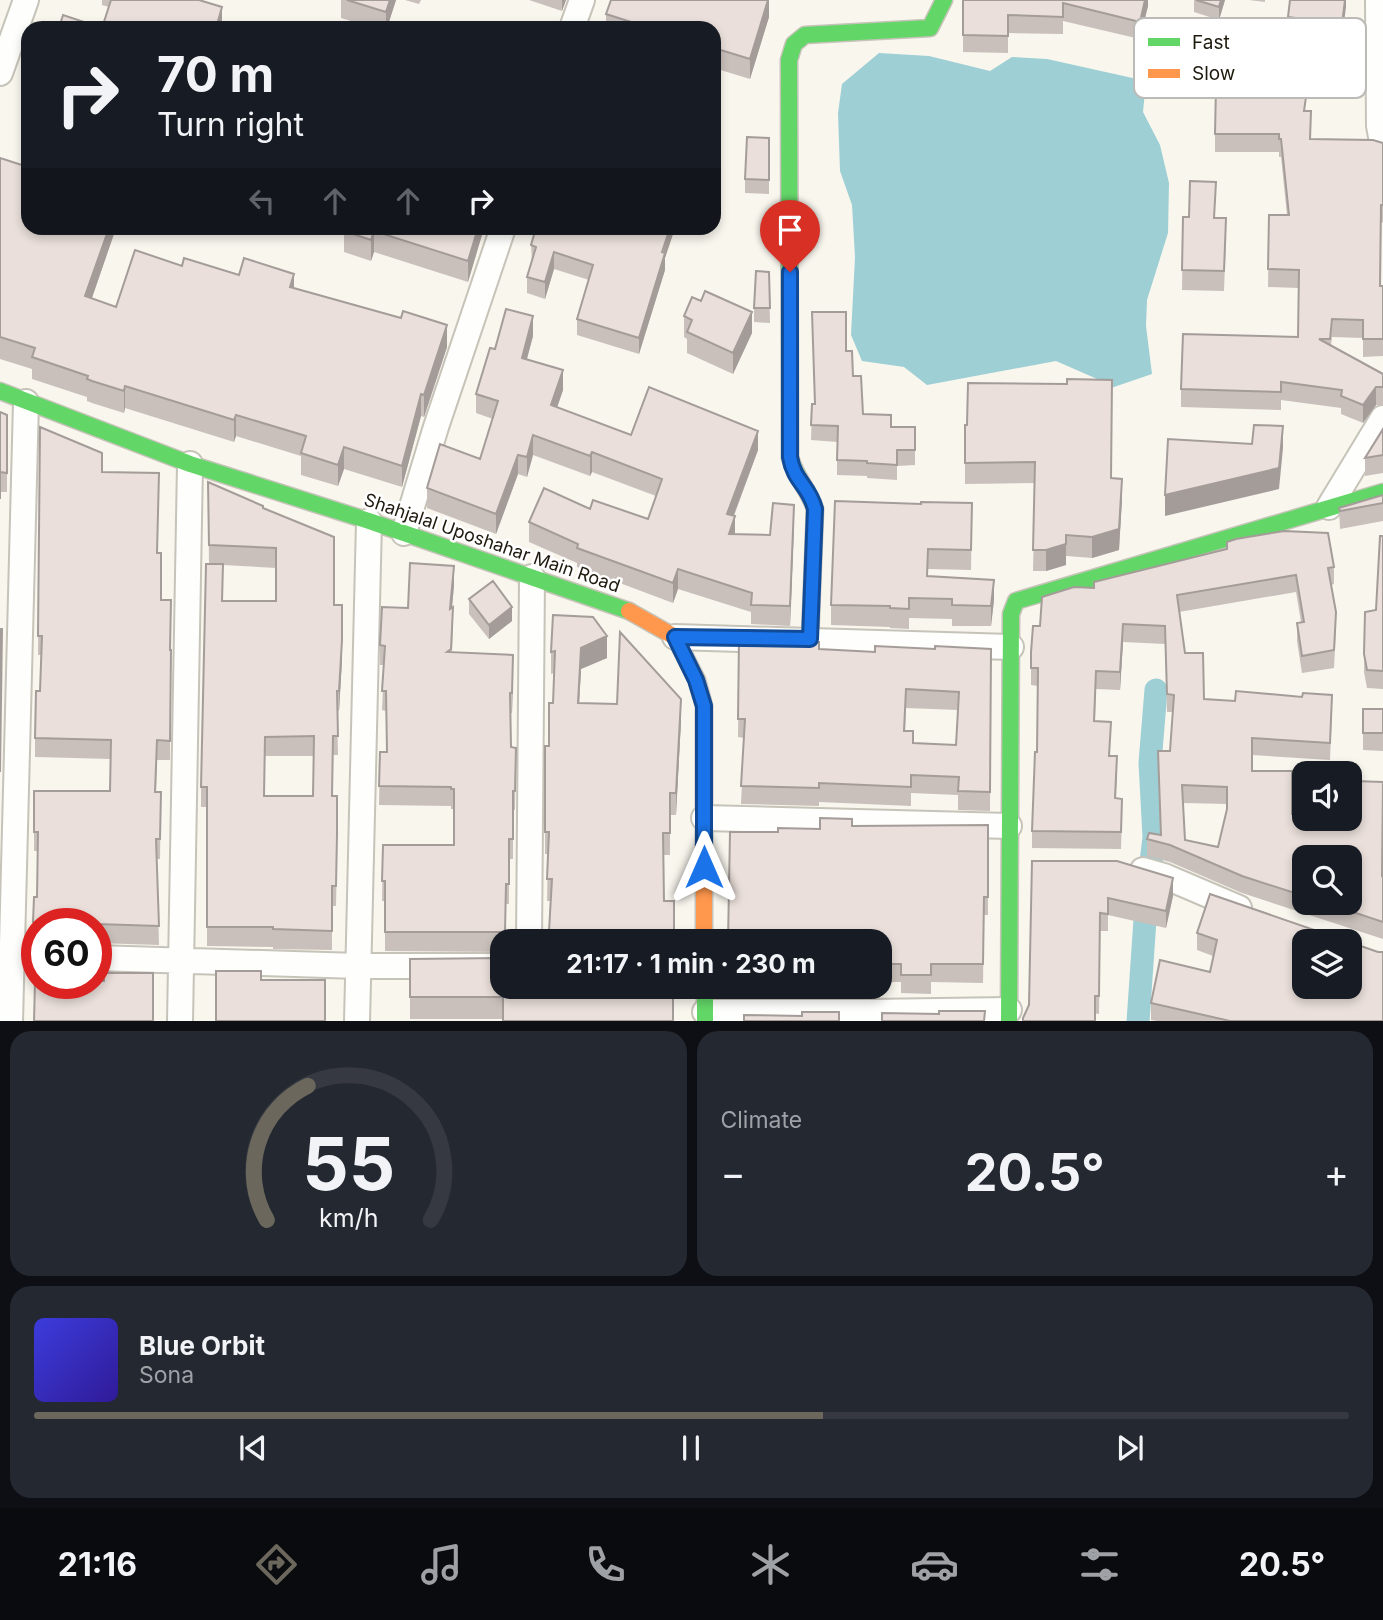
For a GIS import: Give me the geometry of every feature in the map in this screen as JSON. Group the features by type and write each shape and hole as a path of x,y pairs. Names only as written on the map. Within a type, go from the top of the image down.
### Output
{"street":[{"path":"0,73 6,38 26,0"},
{"path":"574,21 582,0"},
{"path":"810,639 815,509 811,496 793,472 790,457 789,60 794,44 805,35 930,28 944,0"},
{"path":"1378,0 1379,126 1383,147"},
{"path":"404,533 436,427 501,235"},
{"name":"Shahjalal Uposhahar Main Road","path":"0,391 190,464 369,521 634,613 656,623 675,637"},
{"path":"10,1021 10,621 26,402"},
{"path":"1329,507 1383,418"},
{"path":"180,1021 190,464"},
{"path":"705,999 705,1017 1009,1016 1011,646 1012,614 1016,601 1383,492"},
{"path":"357,1021 369,521"},
{"path":"529,929 532,577"},
{"path":"704,929 704,706 696,680 675,637 1011,646"},
{"path":"704,818 1009,826"},
{"path":"1009,863 1036,863"},
{"path":"1119,864 1164,876 1263,916"},
{"path":"12,955 21,955"},
{"path":"112,959 358,966 490,966"}],"water":[{"path":"879,53 929,56 990,71 1012,57 1047,59 1134,78 1134,98 1144,98 1143,112 1160,145 1169,183 1168,233 1147,300 1146,326 1152,374 1111,388 1104,382 1056,361 927,385 904,367 862,361 851,335 855,257 852,205 840,171 838,113 842,84"}],"building":[{"path":"111,0 199,0 222,7 218,21 104,21"},
{"path":"347,0 390,0 386,12"},
{"path":"611,0 768,0 750,59 721,50 721,21 628,21 606,14"},
{"path":"963,0 1145,0 1141,18 1134,18 1134,21 1063,3 1063,17 1008,15 1008,36 963,35"},
{"path":"1196,0 1221,0 1219,7"},
{"path":"1290,0 1345,0 1343,18 1288,17"},
{"path":"63,15 81,21 61,21"},
{"path":"1216,98 1306,98 1304,111 1311,111 1310,139 1373,140 1383,143 1380,286 1383,286 1383,339 1363,339 1363,320 1332,319 1330,339 1319,339 1383,374 1383,387 1376,387 1363,405 1341,396 1342,390 1281,382 1281,392 1181,389 1183,334 1298,337 1299,270 1268,269 1269,215 1289,215 1279,134 1215,134"},
{"path":"747,137 769,138 769,180 745,179"},
{"path":"0,158 21,165 21,235 107,235 85,296 116,307 135,250 182,266 184,258 239,275 244,258 294,274 290,287 401,318 403,311 447,325 424,395 421,394 402,466 344,447 338,465 301,453 306,436 236,415 234,420 125,386 124,391 92,381 87,379 88,376 32,357 35,348 0,337"},
{"path":"1190,181 1216,182 1214,218 1226,218 1224,271 1182,270 1183,217 1189,217"},
{"path":"356,235 373,235 371,240"},
{"path":"387,235 476,235 468,261"},
{"path":"534,235 668,235 662,252 665,253 639,338 577,319 593,265 554,252 545,282 527,277 536,247 531,245"},
{"path":"756,271 769,272 770,308 754,308"},
{"path":"705,291 752,312 733,353 687,332 692,320 684,316 692,297 701,301"},
{"path":"506,309 533,316 522,358 563,370 551,405 631,435 649,387 758,431 727,514 735,516 729,534 770,535 773,503 794,505 790,606 751,605 752,593 678,569 673,583 577,548 578,544 529,522 544,488 590,509 593,500 648,519 662,479 592,452 590,456 533,435 527,457 518,455 496,514 427,488 440,444 480,459 498,401 476,394 490,348 495,349"},
{"path":"812,312 846,312 846,351 852,351 853,376 861,376 863,414 891,415 891,427 915,427 915,450 897,450 897,465 837,460 838,426 811,425 812,404 815,404"},
{"path":"1067,379 1112,380 1111,478 1122,479 1119,529 1092,537 1066,535 1066,544 1046,550 1033,550 1035,462 965,463 968,383 1067,384"},
{"path":"0,412 7,415 7,473 0,472"},
{"path":"1254,425 1283,426 1279,468 1165,495 1168,439 1252,444"},
{"path":"40,427 102,453 102,472 159,473 157,553 161,553 161,600 171,600 171,650 170,741 157,740 155,792 161,792 160,839 156,839 159,926 112,925 112,908 34,908 34,897 37,897 38,832 34,832 34,791 110,791 111,740 35,738 36,691 40,691 42,636 38,636"},
{"path":"1383,429 1383,455 1365,458"},
{"path":"208,482 334,537 334,605 342,605 342,640 337,691 338,736 333,736 332,796 337,796 337,835 336,886 332,886 332,931 273,927 207,927 207,787 201,787 206,564 223,564 222,601 276,601 276,548 209,545","holes":["314,736 313,796 264,796 265,737"]},
{"path":"1383,495 1383,503 1340,511 1339,508"},
{"path":"835,501 972,503 971,550 928,549 927,576 994,580 991,606 952,605 952,599 909,598 909,609 831,605"},
{"path":"1284,531 1328,533 1334,567 1328,568 1336,612 1334,650 1302,656 1297,623 1304,622 1296,575 1177,595 1185,653 1203,653 1204,699 1235,701 1236,691 1302,697 1303,693 1332,695 1330,743 1252,738 1252,771 1292,771 1292,831 1362,831 1362,781 1383,782 1383,922 1362,915 1362,845 1292,845 1292,892 1242,876 1170,845 1147,839 1149,833 1161,835 1158,751 1170,751 1174,695 1167,694 1165,626 1123,624 1120,672 1096,671 1094,721 1111,722 1109,756 1117,756 1115,798 1122,799 1121,832 1032,831 1038,668 1031,668 1031,652 1033,626 1040,626 1042,597 1074,587 1094,588 1094,582 1227,549 1227,542","holes":["1182,785 1227,787 1227,809 1218,847 1185,840"]},
{"path":"1380,536 1383,536 1383,671 1367,670 1364,654 1365,612 1376,610"},
{"path":"410,563 454,566 450,609 453,607 451,649 447,652 513,655 510,693 511,747 516,748 515,791 513,839 509,839 505,929 490,929 490,932 385,932 383,845 454,845 454,789 379,786 380,752 387,752 386,691 382,691 385,646 380,645 382,607 408,608"},
{"path":"493,581 512,607 489,625 469,599"},
{"path":"553,615 593,617 607,636 581,648 578,703 617,704 620,632 681,699 676,793 670,793 670,833 663,833 664,901 674,901 674,929 549,929 552,879 547,879 549,832 545,832 545,746 549,746 549,703 553,703 555,651 551,652"},
{"path":"0,629 2,629 0,772"},
{"path":"748,636 799,637 801,641 819,642 819,649 875,652 875,646 991,649 990,792 958,791 959,777 911,775 911,787 819,783 819,788 741,786 745,719 738,719 739,638 748,639","holes":["906,689 959,692 956,745 913,743 913,731 904,731"]},
{"path":"1363,709 1383,709 1383,733 1363,733"},
{"path":"820,818 852,819 852,826 988,825 988,897 984,897 983,964 931,964 931,975 901,975 901,964 892,964 892,929 728,929 730,832 778,832 778,828 820,829"},
{"path":"1032,861 1117,861 1173,878 1166,911 1108,898 1108,914 1100,913 1099,996 1095,996 1095,1021 1023,1021 1029,1005"},
{"path":"1210,894 1311,929 1292,929 1292,999 1362,999 1362,946 1383,952 1383,1021 1230,1021 1151,1003 1160,960 1210,972 1217,940 1197,933"},
{"path":"490,958 490,997 410,997 410,959"},
{"path":"216,971 261,971 261,980 325,980 325,1021 216,1021"},
{"path":"112,973 153,973 153,1021 34,1021 35,999 112,999"},
{"path":"503,999 673,999 673,1021 503,1021"},
{"path":"939,1011 985,1011 984,1021 882,1021 882,1013 939,1014"},
{"path":"802,1012 839,1012 839,1021 744,1021 744,1015 802,1016"}],"waterway":[{"path":"1138,1021 1146,905 1154,837 1150,763 1156,690"}],"traffic: fast":[{"path":"810,639 815,509 790,457 789,60 794,44 805,35 930,28 944,0"},
{"path":"0,391 190,464 369,521 629,611"},
{"path":"1009,1021 1011,614 1016,601 1383,492"},
{"path":"705,999 705,1021"}],"traffic: slow":[{"path":"629,611 675,637 697,680 704,706 704,929"}],"route":[{"path":"704,867 704,706 686,656 675,637 810,639 815,509 811,496 793,472 790,457 790,272"}]}
